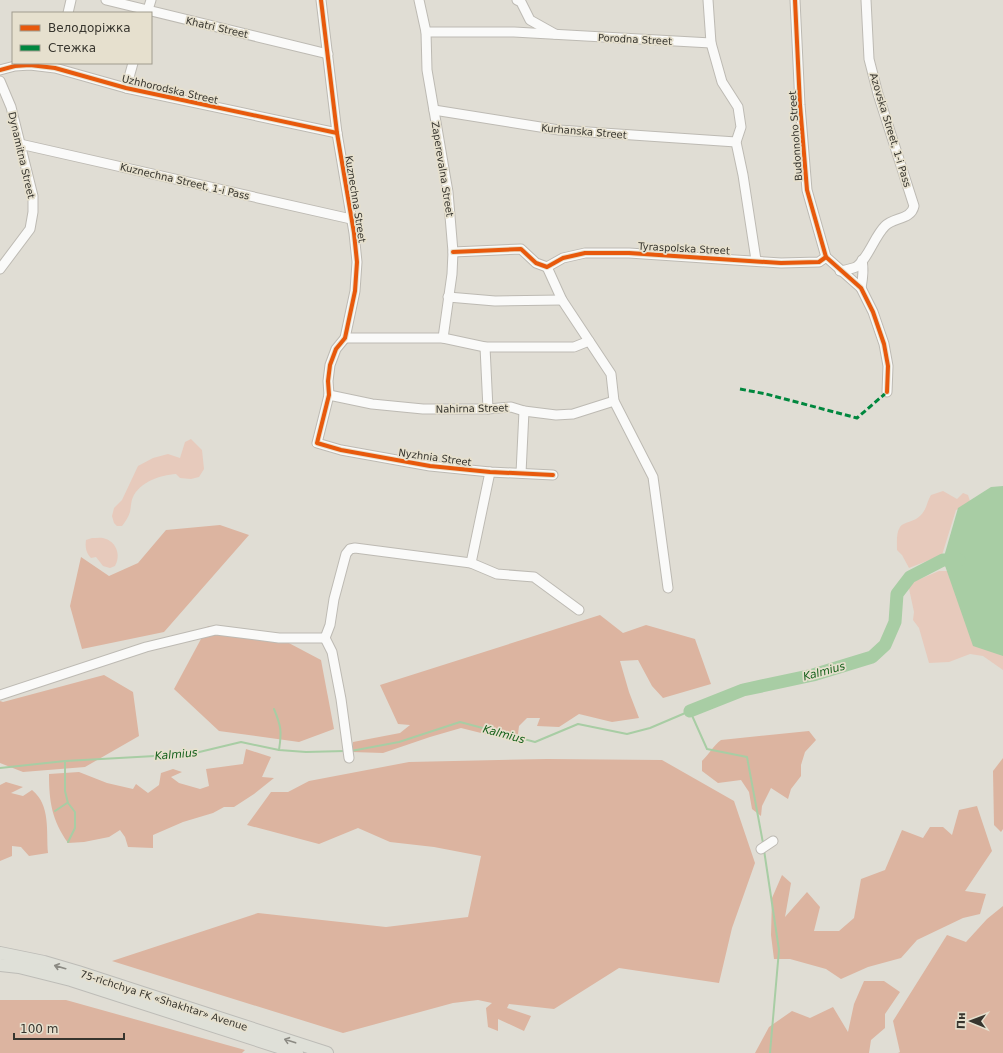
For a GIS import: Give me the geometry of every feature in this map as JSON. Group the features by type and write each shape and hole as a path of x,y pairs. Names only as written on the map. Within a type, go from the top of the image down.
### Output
{"main road":[{"name":"75-richchya FK «Shakhtar» Avenue","path":"0,953 44,962 78,972 327,1053"},
{"name":"75-richchya FK «Shakhtar» Avenue","path":"0,965 19,967 71,980 297,1053"}],"street":[{"path":"68,12 71,0"},
{"name":"Khatri Street","path":"106,0 147,12"},
{"path":"147,12 151,0"},
{"name":"Kuznechna Street","path":"317,443 329,395 328,381 330,365 336,349 345,338 355,291 358,262 337,133 321,0"},
{"name":"Zaperevalna Street","path":"419,0 426,32 427,70 448,192 453,252 443,338"},
{"name":"Porodna Street","path":"517,0 521,2 530,20 558,36"},
{"path":"708,0 711,43 722,82 738,107 741,127 736,142 743,175 756,260"},
{"name":"Budonnoho Street","path":"795,0 800,105 807,190 826,257 861,288 873,312 884,344 888,366 887,392"},
{"name":"Azovska Street, 1-i Pass","path":"862,260 874,240 886,225 909,215 913,211 914,206 878,94 869,59 866,0"},
{"name":"Khatri Street","path":"152,13 328,54"},
{"name":"Porodna Street","path":"426,32 514,32 558,36 711,43"},
{"path":"126,88 133,64"},
{"name":"Uzhhorodska Street","path":"0,70 14,66 55,66 126,88 337,133"},
{"name":"Dynamitna Street","path":"0,82 11,107 33,196 33,212 30,229 0,269"},
{"name":"Kurhanska Street","path":"434,110 559,130 736,142"},
{"name":"Kuznechna Street, 1-i Pass","path":"20,144 351,219"},
{"path":"453,252 521,249 536,263 547,267 562,300 611,374 614,401 653,477 668,588"},
{"name":"Tyraspolska Street","path":"547,267 563,258 585,253 756,260 780,263 819,262 826,257"},
{"path":"840,271 856,267 862,260"},
{"path":"861,288 864,268 862,260"},
{"path":"448,297 495,301 562,300"},
{"path":"345,338 443,338 485,347 574,347 589,341"},
{"path":"485,347 488,409"},
{"name":"Nahirna Street","path":"329,395 372,404 423,409 488,409 511,407 524,411 556,415 573,414 614,401"},
{"path":"521,473 524,411"},
{"name":"Nyzhnia Street","path":"317,443 341,450 430,466 490,472 553,475"},
{"path":"471,563 490,472"},
{"path":"349,758 348,744 332,652 325,638 330,624 334,599 346,554 350,549 355,548 471,563 498,574 534,577 579,610"},
{"path":"0,695 146,646 216,630 279,638 325,638"},
{"path":"761,849 773,841"}],"shaded area":[{"path":"191,439 202,450 204,469 199,477 191,479 180,478 176,474 157,478 145,483 133,497 130,512 122,526 117,526 114,523 112,516 114,508 122,500 138,466 153,458 168,454 180,458 185,442"},
{"path":"1003,486 1003,656 973,646 943,560 958,508 991,487"},
{"path":"943,491 957,499 963,493 968,495 971,504 956,510 942,555 909,568 902,555 897,550 899,529 902,525 916,519 921,515 925,510 931,495"},
{"path":"220,525 249,535 164,632 82,649 70,606 81,557 109,576 138,563 166,530"},
{"path":"92,538 104,538 113,544 118,554 115,566 110,568 103,566 96,557 91,558 89,556 86,550 86,540"},
{"path":"939,571 956,571 1003,643 1003,670 983,656 970,654 949,662 929,663 919,628 913,620 914,612 908,584"},
{"path":"600,615 623,633 646,625 695,639 711,684 663,698 652,686 638,660 620,661 629,692 639,718 612,722 579,714 559,727 537,726 540,718 527,718 519,726 517,742 461,728 383,753 352,752 353,742 400,733 410,725 398,724 380,685"},
{"path":"208,626 285,641 321,660 334,729 299,742 219,731 174,689"},
{"path":"104,675 133,692 139,736 85,767 23,772 0,763 0,701 3,702"},
{"path":"809,731 816,740 805,752 801,765 801,776 791,789 788,799 771,788 762,806 761,816 752,809 749,792 741,780 718,783 702,771 702,761 721,740"},
{"path":"246,749 271,757 262,777 274,778 254,794 234,807 224,807 213,813 183,822 153,835 153,848 128,847 125,837 120,830 109,837 84,842 68,843 58,826 52,810 49,774 79,772 107,783 133,789 136,784 148,793 159,785 161,773 173,769 182,772 171,777 179,783 200,789 209,786 206,769 243,764"},
{"path":"1003,758 1003,829 1001,832 994,825 993,771"},
{"path":"547,759 662,760 734,801 755,863 732,928 719,983 619,968 554,1009 509,1004 507,1008 531,1016 524,1031 498,1019 498,1031 488,1027 486,1008 492,1003 478,1000 453,1003 343,1033 112,961 258,913 386,927 468,917 481,856 434,847 390,842 358,828 319,844 247,825 271,792 288,792 309,781 409,762"},
{"path":"6,782 23,787 11,793 23,796 32,790 38,796 45,811 48,853 29,856 21,847 12,846 12,856 0,861 0,785"},
{"path":"977,806 992,851 965,891 986,894 980,914 963,918 917,940 901,958 868,967 841,979 826,969 790,959 774,959 771,935 772,898 782,875 791,883 785,917 807,892 820,907 814,931 839,931 854,918 861,879 885,870 902,830 923,838 930,827 943,827 952,835 959,810"},
{"path":"1003,906 1003,1053 898,1053 900,1052 893,1021 947,935 966,942 987,919"},
{"path":"864,981 884,981 900,992 885,1014 885,1028 871,1040 869,1053 755,1053 769,1027 792,1011 810,1018 833,1007 848,1032 854,1004"},
{"path":"0,1000 66,1000 245,1050 242,1053 0,1053"}],"waterway":[{"name":"Kalmius","path":"690,711 743,690 813,675 872,657 885,645 895,622 897,594 910,577 943,560 959,560"},
{"path":"274,709 280,729 279,750"},
{"name":"Kalmius","path":"351,751 399,742 460,722 535,742 578,724 627,734 650,728 690,711 707,749 747,757 763,843"},
{"name":"Kalmius","path":"0,768 65,761 191,754 241,742 279,750 306,752 345,751"},
{"path":"65,761 65,791 68,803 75,812 75,828 68,842"},
{"path":"55,811 67,803"},
{"path":"764,850 779,950 770,1053"}],"marked path":[{"path":"740,389 766,394 857,418 887,392"}],"cycle path":[{"path":"321,0 337,133 354,233 357,262 355,291 345,338 336,349 330,365 328,381 329,395 317,443 341,450 430,466 490,472 553,475"},
{"path":"795,0 800,105 807,190 826,257 861,288 873,312 884,344 888,366 887,392"},
{"path":"0,70 15,66 30,65 55,68 126,88 337,133"},
{"path":"453,252 521,249 536,263 547,267 563,258 585,253 629,253 781,263 819,262 826,257"}]}
